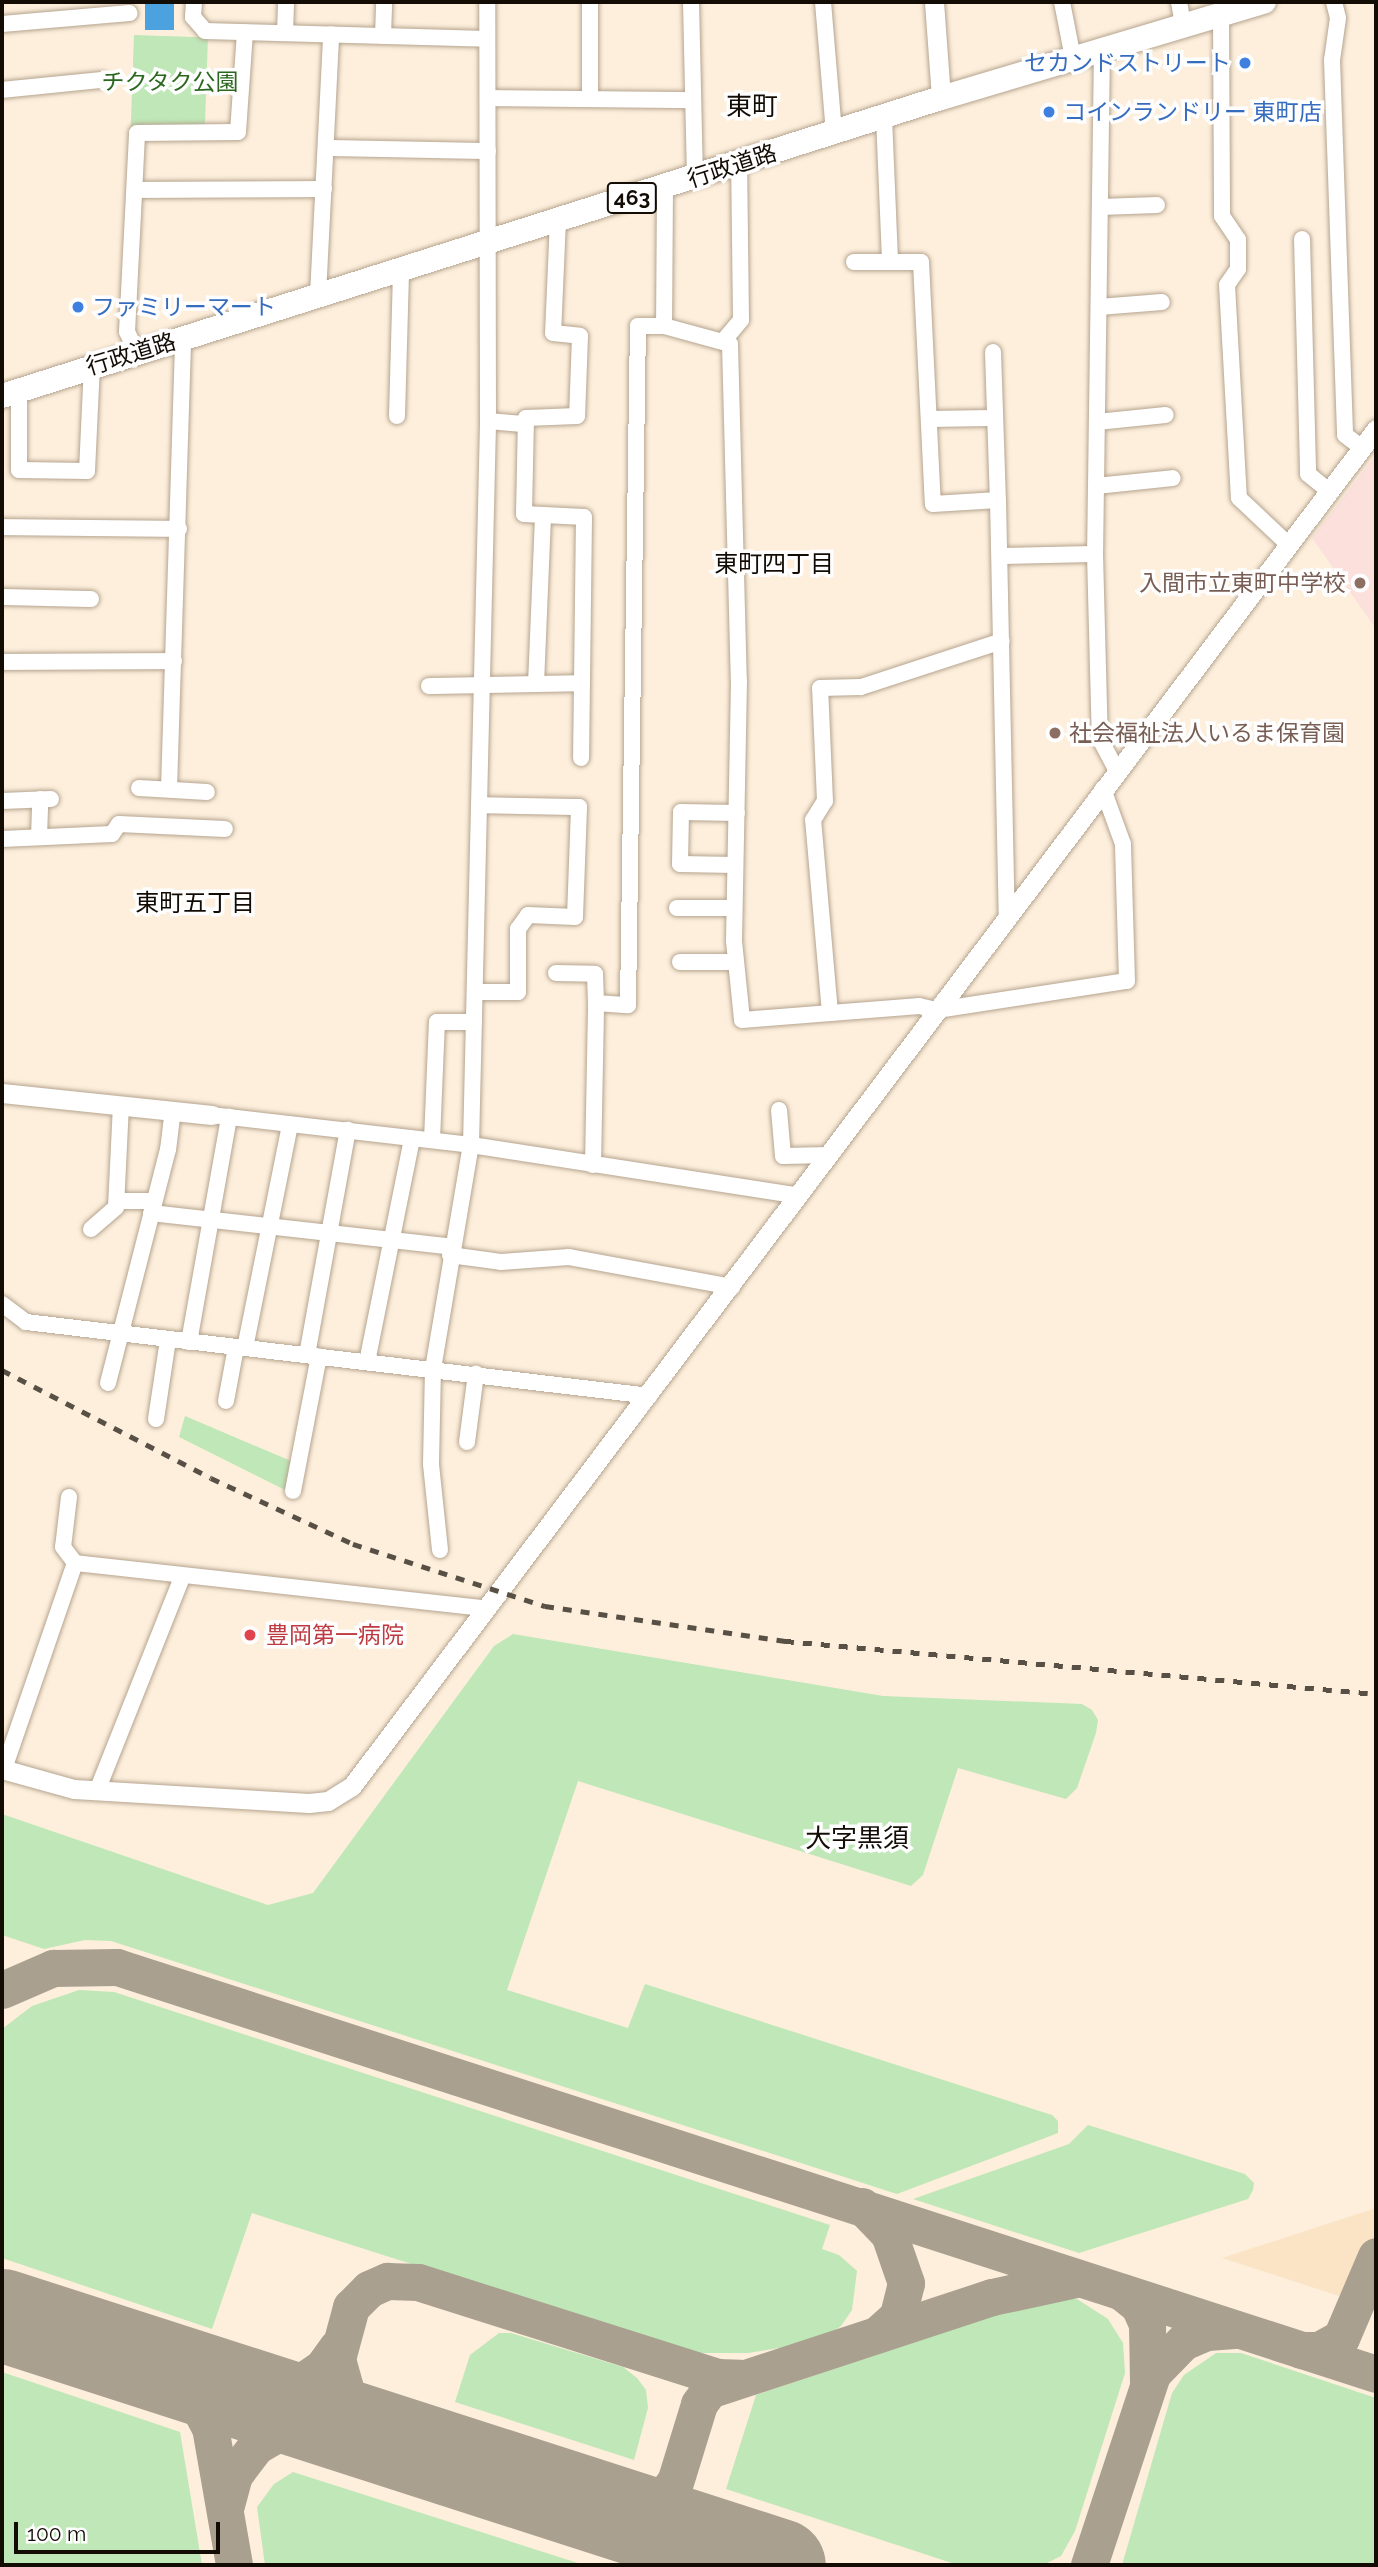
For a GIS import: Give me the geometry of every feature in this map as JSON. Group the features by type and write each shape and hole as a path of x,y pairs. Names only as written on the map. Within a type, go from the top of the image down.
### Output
{"highway":[{"name":"行政道路","path":"11,393 136,351 665,188 941,98 1102,49 1181,13 1221,14 1264,2"}],"street":[{"path":"194,2 193,17 205,31 487,39"},
{"path":"285,33 286,2"},
{"path":"383,36 384,2"},
{"path":"440,1550 432,1464 433,1369 471,1144 488,421 487,2"},
{"path":"590,2 590,99"},
{"path":"691,2 695,178"},
{"path":"822,2 834,133"},
{"path":"934,2 941,98"},
{"path":"1062,2 1073,58"},
{"path":"1334,2 1338,18 1332,74 1345,435 1362,448"},
{"path":"2,24 130,13"},
{"path":"1221,14 1222,216 1238,240 1238,269 1227,285 1239,498 1290,546"},
{"path":"136,351 127,332 137,133 238,132 245,32"},
{"path":"318,295 331,34"},
{"path":"1102,49 1095,554 1100,739 1117,771"},
{"path":"2,90 101,80"},
{"path":"489,98 693,100"},
{"path":"884,117 890,262"},
{"path":"326,148 488,151"},
{"path":"725,339 741,320 738,164"},
{"path":"664,326 665,188"},
{"path":"135,190 324,189"},
{"path":"1100,207 1157,205"},
{"path":"558,220 553,333 580,336 577,416 526,418 524,514 584,517 581,758"},
{"path":"1302,239 1308,474 1330,492"},
{"path":"854,262 921,262 933,504 998,500"},
{"path":"397,416 401,269"},
{"path":"1099,307 1162,302"},
{"path":"596,1003 628,1005 638,326 664,326 725,339 730,344 739,681 734,908 741,1020 919,1006 937,1010 1126,981 1123,844 1103,789"},
{"path":"169,789 183,338"},
{"path":"993,352 1007,918"},
{"path":"11,393 19,470 87,471 92,366"},
{"path":"1097,422 1166,415"},
{"path":"929,419 995,418"},
{"path":"488,421 526,424"},
{"path":"75,1563 3,1769 50,1784 97,1791 328,1801 362,1775 485,1608 650,1396 937,1010 1376,429"},
{"path":"1096,486 1173,478"},
{"path":"536,684 543,515"},
{"path":"2,527 179,529"},
{"path":"1000,556 1095,554"},
{"path":"2,597 91,599"},
{"path":"830,1013 813,820 825,801 820,688 861,687 1002,641"},
{"path":"2,662 174,661"},
{"path":"429,686 582,683"},
{"path":"139,788 207,792"},
{"path":"2,801 46,799 39,837"},
{"path":"475,992 518,992 518,929 528,915 575,917 579,807 479,805"},
{"path":"736,865 680,864 681,812 737,813"},
{"path":"2,839 112,834 119,824 225,829"},
{"path":"677,908 734,908"},
{"path":"680,962 736,962"},
{"path":"556,973 595,975 593,1165"},
{"path":"432,1140 437,1022 474,1022"},
{"path":"2,1093 471,1144 799,1196"},
{"path":"91,1229 116,1207 121,1106"},
{"path":"779,1110 783,1156 830,1155"},
{"path":"108,1383 153,1207 173,1111"},
{"path":"189,1342 210,1222 221,1116"},
{"path":"226,1401 269,1229 289,1124"},
{"path":"293,1491 329,1236 348,1130"},
{"path":"367,1362 412,1138"},
{"path":"117,1201 210,1222 391,1241 501,1262 569,1257 732,1287"},
{"path":"2,1304 26,1322 650,1396"},
{"path":"156,1419 168,1340"},
{"path":"467,1442 476,1374"},
{"path":"69,1497 63,1547 75,1563 182,1577 485,1608"},
{"path":"97,1791 182,1577"}],"shaded area":[{"name":"入間市立東町中学校","path":"1376,455 1376,629 1312,538"},
{"path":"1376,2208 1376,2308 1222,2258"}],"green space":[{"name":"チクタク公園","path":"134,35 208,38 205,130 131,127"},
{"path":"185,1416 298,1464 293,1494 179,1437"},
{"path":"513,1634 883,1696 1082,1704 1092,1710 1098,1720 1096,1733 1077,1788 1066,1799 958,1768 923,1875 911,1886 578,1781 507,1990 628,2028 645,1984 1052,2115 1058,2121 1058,2133 897,2194 111,1941 85,1940 44,1949 2,1935 2,1814 268,1905 313,1893 494,1646"},
{"path":"79,1990 114,1992 830,2225 822,2249 839,2255 857,2271 852,2310 841,2326 818,2342 748,2353 690,2353 252,2213 212,2329 2,2258 2,2029 32,2006"},
{"path":"1088,2125 1245,2174 1254,2183 1253,2190 1248,2199 1079,2253 913,2199 1069,2144"},
{"path":"1047,2297 1077,2299 1108,2319 1123,2343 1125,2373 1075,2531 1061,2556 1043,2565 958,2565 726,2489 756,2395"},
{"path":"499,2333 511,2333 623,2367 637,2378 646,2390 648,2408 634,2460 455,2402 470,2355"},
{"path":"1216,2353 1241,2353 1376,2398 1376,2565 1122,2565 1172,2393 1184,2375"},
{"path":"2,2372 180,2432 202,2565 2,2565"},
{"path":"293,2472 584,2565 265,2565 257,2507 274,2484"}],"water":[{"path":"145,2 174,2 174,30 145,30"}],"taxiway":[{"path":"2,1990 53,1968 117,1967 1376,2374"},
{"path":"862,2206 889,2234 906,2283 898,2316 878,2334"},
{"path":"1301,2350 1319,2350 1341,2338 1376,2256"},
{"path":"691,2537 676,2519 672,2492 699,2404 709,2390 992,2297 1076,2279"},
{"path":"389,2440 349,2402 337,2359 351,2307 369,2289 387,2281 418,2282 717,2377 740,2378"},
{"path":"1122,2292 1139,2306 1147,2324 1148,2384"},
{"path":"1089,2565 1152,2374 1183,2342 1207,2332 1234,2330"},
{"path":"250,2395 304,2380 322,2368 337,2347"},
{"path":"162,2367 191,2392 210,2427 234,2565"},
{"path":"226,2505 234,2475 256,2446 280,2432 325,2419"},
{"path":"623,2515 657,2506 674,2483"}],"runway":[{"path":"2,2315 779,2565"}],"railway":[{"path":"2,1370 211,1478 353,1544 545,1606 785,1641 1376,1694"}],"place":[{"name":"セカンドストリート","path":"1245,63"},
{"name":"コインランドリー 東町店","path":"1049,112"},
{"name":"ファミリーマート","path":"78,307"},
{"name":"入間市立東町中学校","path":"1360,583"},
{"name":"社会福祉法人いるま保育園","path":"1055,733"},
{"name":"豊岡第一病院","path":"250,1635"}],"district":[{"name":"東町","path":"752,107"},
{"name":"東町四丁目","path":"774,564"},
{"name":"東町五丁目","path":"195,903"},
{"name":"大字黒須","path":"857,1839"}]}
